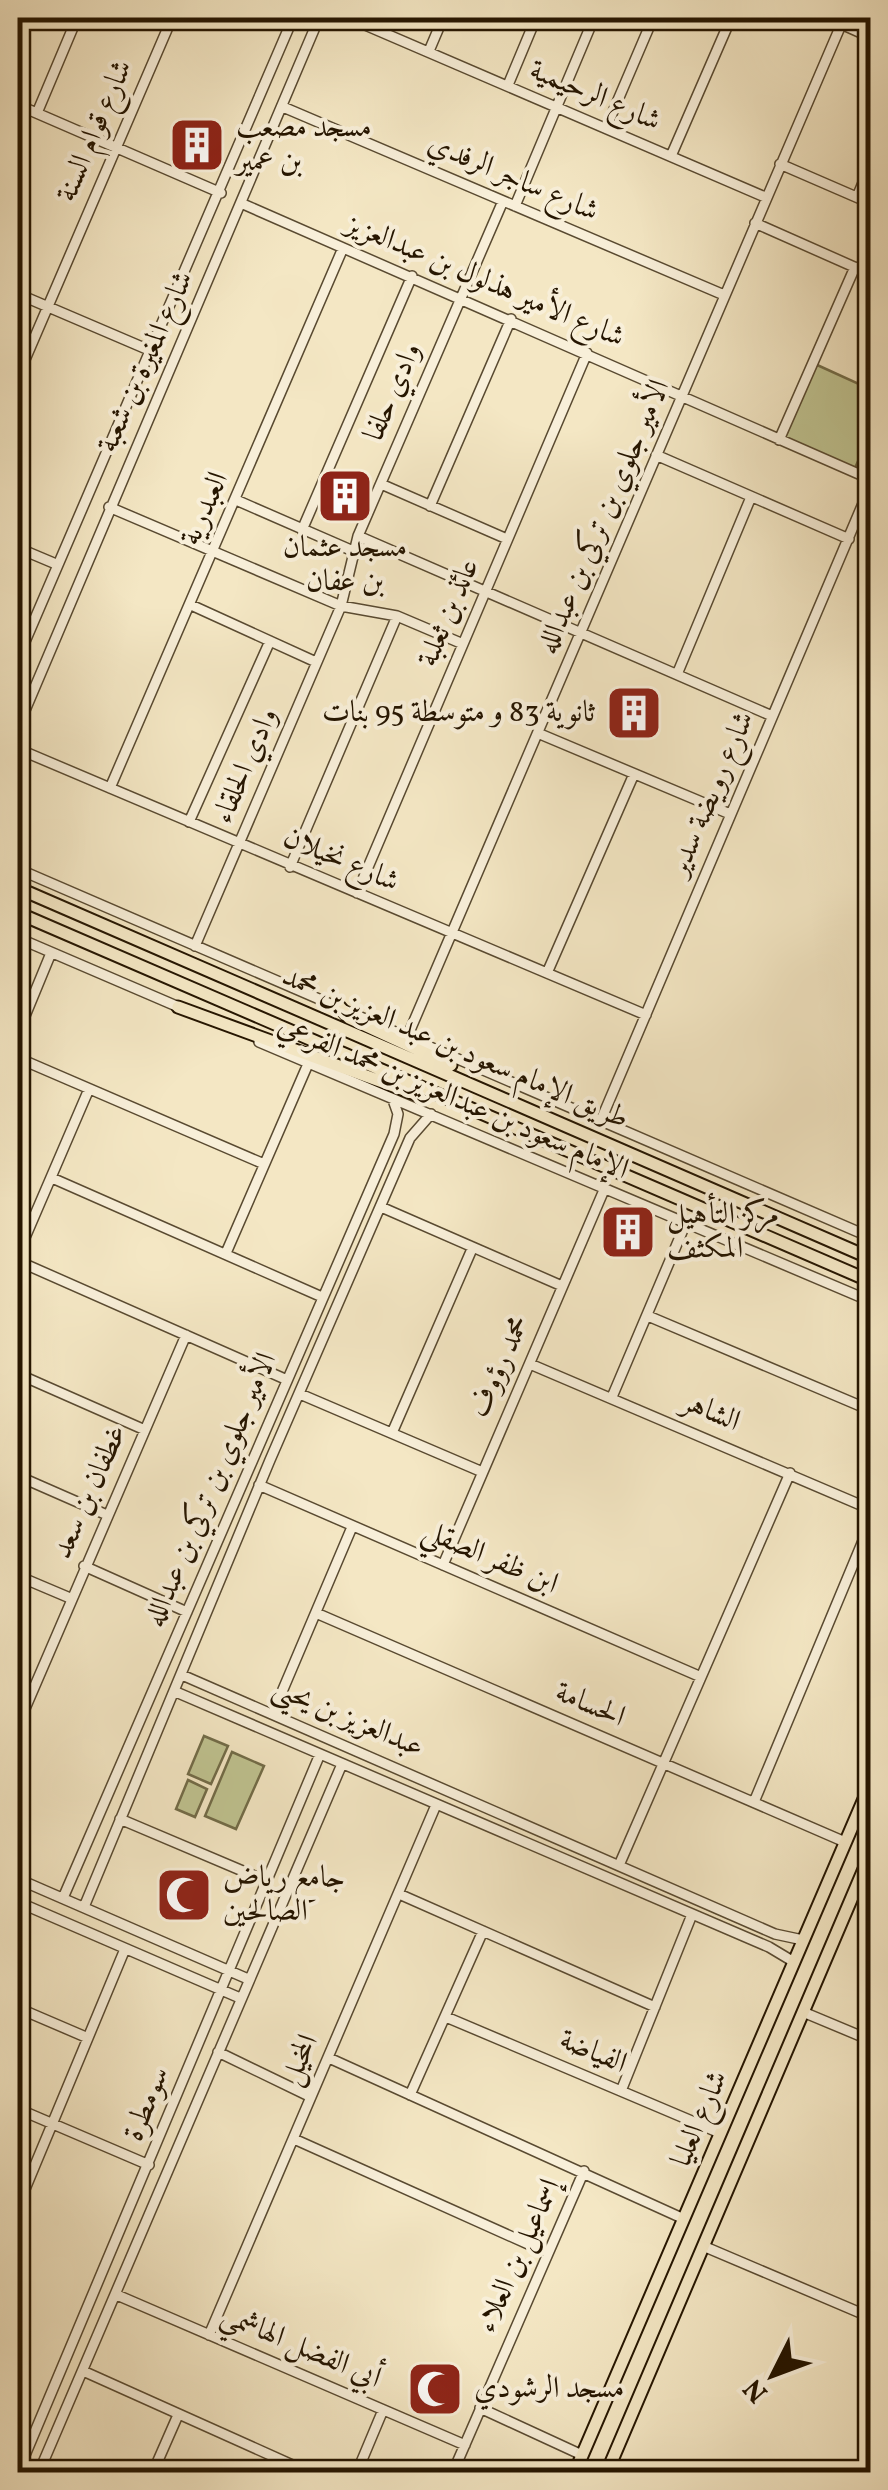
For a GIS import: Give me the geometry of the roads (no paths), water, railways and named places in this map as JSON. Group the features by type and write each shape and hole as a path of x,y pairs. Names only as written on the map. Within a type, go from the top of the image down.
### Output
{"main road":[{"name":"طريق الإمام سعود بن عبد العزيز بن محمد","path":"18,888 870,1258"},
{"name":"طريق الإمام سعود بن عبد العزيز بن محمد","path":"18,913 870,1281"},
{"path":"339,1006 350,1018 453,1066 469,1081"},
{"path":"178,1007 525,1134"},
{"name":"شارع العليا","path":"575,2472 870,1785"},
{"name":"شارع العليا","path":"607,2472 870,1855"}],"street":[{"path":"37,113 78,18"},
{"name":"شارع قوام السنة","path":"18,376 172,18"},
{"name":"شارع المغيرة بن شعبة","path":"18,658 293,18"},
{"name":"شارع المغيرة بن شعبة","path":"18,727 319,18"},
{"name":"شارع الرحيمية","path":"350,18 766,197"},
{"path":"428,51 443,18"},
{"path":"508,85 536,18"},
{"path":"515,206 594,18"},
{"path":"606,128 653,18"},
{"path":"672,156 732,18"},
{"path":"842,21 870,36"},
{"name":"الأمير جلوي بن تركي بن عبدالله","path":"408,1036 842,21"},
{"path":"18,105 220,193"},
{"name":"شارع ساجر الرفدي","path":"283,107 724,295"},
{"path":"780,164 870,203"},
{"path":"857,197 870,166"},
{"name":"وادي حلفا","path":"341,606 358,536 503,201"},
{"name":"شارع الأمير هذلول بن عبدالعزيز","path":"243,204 870,479"},
{"path":"755,223 870,274"},
{"name":"العبدرية","path":"110,788 343,248"},
{"path":"779,440 855,267"},
{"path":"302,530 412,276"},
{"path":"18,294 149,350"},
{"path":"430,506 511,319"},
{"name":"عائذ بن ثعلبة","path":"357,893 587,352"},
{"path":"656,454 849,539"},
{"path":"381,484 507,540"},
{"name":"شارع رويضة سدير","path":"601,1120 870,488"},
{"path":"678,672 752,497"},
{"path":"236,500 353,551"},
{"path":"109,507 341,606 397,616 463,644"},
{"path":"358,536 772,716"},
{"path":"18,548 56,564"},
{"path":"191,605 316,662"},
{"name":"وادي الحلقاء","path":"195,946 341,606"},
{"path":"290,866 397,616"},
{"path":"188,822 270,641"},
{"path":"540,734 730,814"},
{"name":"شارع نخيلان","path":"18,749 646,1016"},
{"path":"548,973 634,774"},
{"path":"18,870 870,1237"},
{"name":"الإمام سعود بن عبدالعزيز بن محمد الفرعي","path":"18,938 870,1301"},
{"path":"18,1033 51,953"},
{"path":"18,1058 264,1164"},
{"path":"226,1254 308,1064"},
{"path":"89,1089 18,1257 285,1379"},
{"name":"الأمير جلوي بن تركي بن عبدالله","path":"63,1898 394,1134 398,1114 393,1100"},
{"name":"الأمير جلوي بن تركي بن عبدالله","path":"84,1907 259,1485 410,1138 418,1124 432,1114"},
{"path":"394,1134 403,1126 410,1138"},
{"path":"52,1178 322,1297"},
{"name":"محمد رؤوف","path":"444,1565 480,1471 604,1190"},
{"path":"381,1207 562,1286"},
{"path":"612,1397 686,1225"},
{"path":"392,1433 472,1249"},
{"path":"648,1316 870,1410"},
{"name":"غطفان بن سعد","path":"18,1725 186,1335"},
{"name":"الشاهر","path":"530,1364 870,1509"},
{"path":"18,1374 145,1430"},
{"path":"300,1394 480,1471"},
{"path":"262,1440 276,1447"},
{"path":"256,1454 270,1460"},
{"path":"620,1864 790,1473"},
{"path":"18,1476 106,1516"},
{"name":"ابن ظفر الصقلي","path":"259,1485 700,1677"},
{"path":"754,1802 870,1524"},
{"path":"273,1713 352,1526"},
{"path":"84,1566 186,1612"},
{"path":"18,1576 70,1598"},
{"name":"الحسامة","path":"316,1613 846,1842"},
{"path":"158,1677 178,1684"},
{"name":"عبدالعزيز بن يحيى","path":"178,1684 273,1713 775,1934 802,1940"},
{"name":"عبدالعزيز بن يحيى","path":"178,1684 342,1764 691,1917 769,1947 794,1962"},
{"name":"سومطرة","path":"18,2472 22,2447 149,2165 264,1880 320,1754"},
{"name":"سومطرة","path":"39,2472 342,1764"},
{"name":"المخيل","path":"210,2335 436,1805"},
{"path":"486,1826 494,1808"},
{"path":"120,1819 264,1880"},
{"path":"18,1879 248,1978"},
{"path":"399,1894 655,2008"},
{"path":"18,1902 240,1998"},
{"path":"621,2092 691,1917"},
{"path":"410,2095 483,1932"},
{"path":"769,1947 775,1934"},
{"path":"18,2206 124,1948"},
{"path":"18,2008 88,2038"},
{"path":"803,2012 870,2040"},
{"name":"الفياضة","path":"446,2017 720,2133"},
{"path":"218,2052 311,2097"},
{"path":"329,2058 684,2219"},
{"path":"18,2109 149,2165"},
{"path":"294,2139 548,2253"},
{"name":"إسماعيل بن العلاء","path":"453,2472 584,2171"},
{"path":"703,2246 870,2316"},
{"name":"أبي الفضل الهاشمي","path":"118,2295 464,2445"},
{"path":"83,2372 308,2472"},
{"path":"480,2408 582,2455"},
{"path":"357,2472 383,2410"},
{"path":"154,2472 178,2415"}],"place":[{"name":"مسجد مصعب بن عمير","path":"197,145"},
{"name":"مسجد عثمان بن عفان","path":"345,496"},
{"name":"ثانوية 83 و متوسطة 95 بنات","path":"634,713"},
{"name":"مركز التأهيل المكثف","path":"628,1232"},
{"name":"جامع رياض الصالحين","path":"184,1895"},
{"name":"مسجد الرشودي","path":"435,2389"}]}
